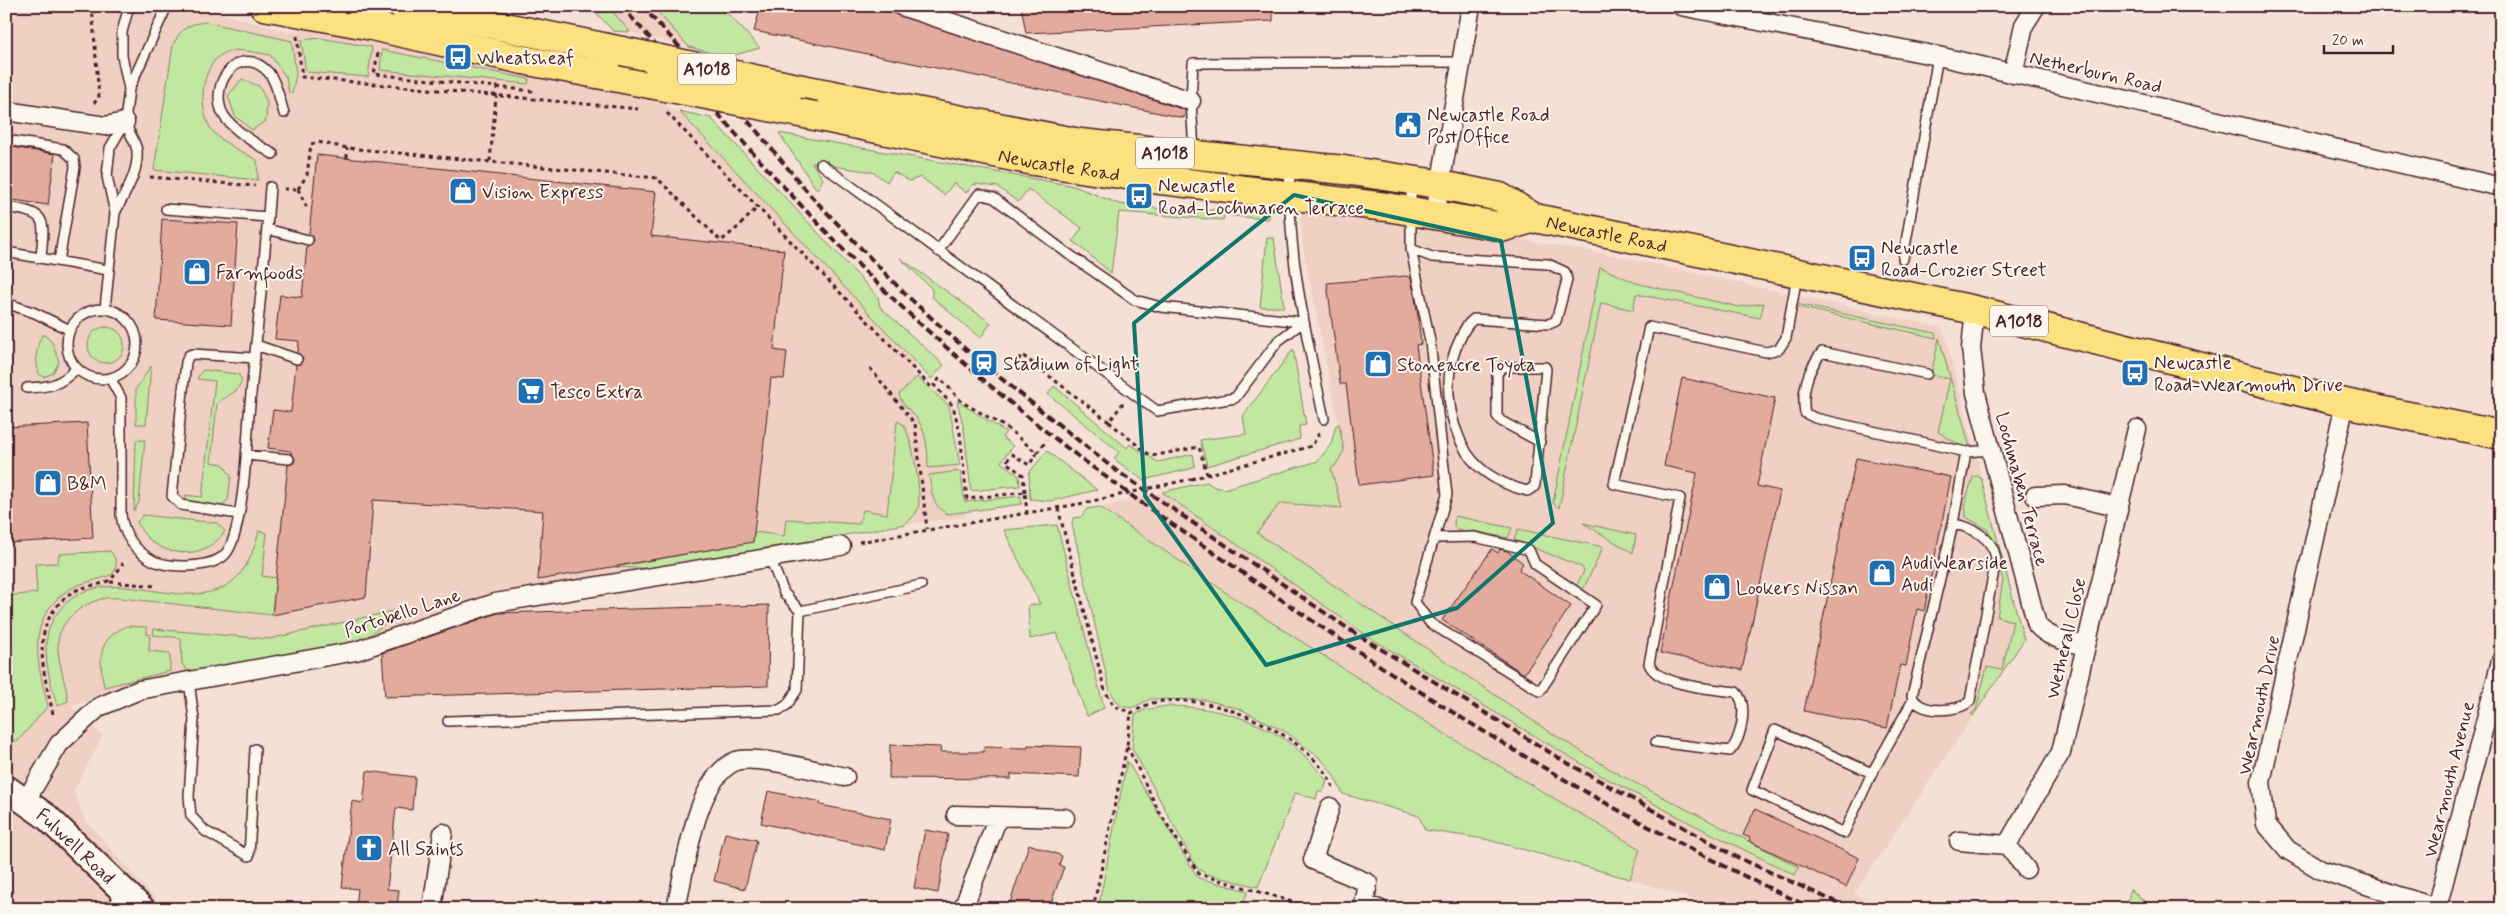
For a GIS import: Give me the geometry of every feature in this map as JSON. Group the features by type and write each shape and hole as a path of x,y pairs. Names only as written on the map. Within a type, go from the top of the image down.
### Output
{"highway":[{"name":"A1018","path":"403,6 792,87 1080,143 1344,170 1440,184 1500,197 1535,218"},
{"name":"Newcastle Road","path":"269,7 367,25 523,60 648,97 816,116 1033,161 1153,180 1289,195 1504,226 1535,218 1975,310 2345,403 2501,435"}],"street":[{"path":"901,6 1191,101"},
{"path":"1423,213 1440,184 1471,6"},
{"name":"Netherburn Road","path":"1681,6 1938,56 2501,187"},
{"path":"2013,74 2024,26 2036,6"},
{"path":"6,111 105,126 124,122"},
{"name":"Lochmaben Terrace","path":"1975,310 1971,348 1973,374 1990,450 2037,625 2042,631 2054,637 2085,646"},
{"name":"Wearmouth Drive","path":"2345,403 2262,782 2266,824 2288,850 2321,870 2438,908"},
{"name":"Wetherall Close","path":"2007,844 2061,752 2137,429"},
{"path":"2034,496 2065,494 2118,507"},
{"name":"Portobello Lane","path":"16,795 59,744 99,707 140,690 356,651 495,603 841,546"},
{"name":"Wearmouth Avenue","path":"2438,908 2501,661"},
{"path":"676,909 699,805 716,776 736,761 768,761 845,777"},
{"name":"Fulwell Road","path":"16,795 47,817 125,904"},
{"path":"1330,807 1313,860 1368,883 1364,905 1378,909"},
{"path":"956,816 1065,818"},
{"path":"963,909 998,817"},
{"path":"432,909 443,833"},
{"path":"1959,841 2007,844 2026,869"}],"lane":[{"path":"115,213 106,176 110,148 124,122 128,89 122,56 122,32 129,6"},
{"path":"128,89 166,6"},
{"path":"1903,260 1938,56"},
{"path":"273,154 226,119 219,102 219,90 224,76 232,65 245,62 257,64 269,74 284,113"},
{"path":"1194,156 1191,101 1193,63 1462,62"},
{"path":"106,309 108,270 115,213 134,176 137,150 124,122"},
{"path":"6,140 63,149 74,159 75,167 66,229 59,261"},
{"path":"821,164 1157,411 1235,398 1278,341 1303,322"},
{"path":"1290,165 1289,195 1303,322 1324,419"},
{"path":"1412,180 1423,213 1411,249 1430,341 1447,495 1434,538 1415,602 1430,622 1540,691 1596,605 1535,564 1529,550 1475,538 1434,538"},
{"path":"110,378 121,398 122,525 134,549 154,561 175,566 199,565 217,560 226,555 233,542 246,455 270,187"},
{"path":"938,251 980,194 994,198 1067,253 1135,300 1161,307 1303,322"},
{"path":"9,209 34,213 41,218 44,224 41,258"},
{"path":"166,209 268,217"},
{"path":"267,228 308,240"},
{"path":"1411,249 1432,257 1548,264 1565,272 1567,280 1559,314 1552,324 1474,319 1465,328 1449,364 1450,406 1455,426 1468,454 1481,468 1498,481 1512,488 1527,491 1534,487 1540,442 1546,369 1542,366 1502,367 1496,374 1498,416 1504,424 1540,442"},
{"path":"6,252 108,270"},
{"path":"1656,742 1730,751 1737,741 1742,707 1740,696 1736,692 1683,684 1661,677 1655,674 1649,664 1680,498 1614,484 1649,327 1766,352 1779,349 1786,338 1797,274"},
{"path":"6,303 35,313 70,330"},
{"path":"106,309 122,315 131,323 136,333 135,357 129,367 110,378 96,378 86,375 70,359 67,348 70,330 79,317 89,311 106,309"},
{"path":"256,345 297,359"},
{"path":"1927,374 1822,352 1812,367 1807,382 1803,403 1805,413 1815,418 1966,452 1990,450"},
{"path":"238,514 180,505 175,502 172,496 186,362 189,355 254,358"},
{"path":"28,388 44,387 63,382 77,368"},
{"path":"1953,524 1968,526 1982,535 1995,551 1996,559 1970,701 1962,708 1944,711 1919,704 1912,696 1916,672 1953,524 1966,452"},
{"path":"246,455 289,459"},
{"path":"448,721 778,710 787,705 797,690 800,611 784,593 770,558"},
{"path":"800,611 921,585"},
{"path":"189,681 194,718 189,796 192,816 205,831 249,856 255,750"},
{"path":"1872,773 1776,730 1752,790 1844,833 1872,773 1914,700"}],"path":[{"path":"90,124 91,108 99,98 92,6"},
{"path":"297,35 302,77 495,94 648,97"},
{"path":"378,49 374,74 532,91 533,84"},
{"path":"490,161 497,87"},
{"path":"666,112 931,387 940,378 962,402 1007,428 1037,453"},
{"path":"298,189 307,175 311,144 318,142 347,148 657,178 721,241 758,207"},
{"path":"347,148 347,158"},
{"path":"150,177 298,189"},
{"path":"298,189 308,210"},
{"path":"1013,366 1022,355 1151,456 1200,447 1207,474"},
{"path":"870,368 915,424 928,529"},
{"path":"934,385 952,406 960,433 967,500 1025,492"},
{"path":"1109,422 1131,392"},
{"path":"841,546 928,529 1079,504 1191,479 1312,446 1319,436 1324,419"},
{"path":"1026,514 1024,475 1006,462 1012,454 1029,465 1047,440"},
{"path":"1058,508 1105,691 1114,706 1131,712 1152,703 1182,701 1235,711 1278,731 1308,752 1327,772 1334,788 1330,807"},
{"path":"109,582 123,563"},
{"path":"53,714 43,667 42,636 49,618 60,602 75,591 109,582 157,586"},
{"path":"1093,909 1127,746 1131,712"},
{"path":"1127,746 1158,810 1199,874 1317,909"}],"highlighted area":[{"path":"1294,195 1501,241 1553,523 1457,608 1266,665 1145,496 1134,323"}],"shaded area":[{"path":"6,6 192,6 289,32 323,26 660,96 671,110 679,111 917,364 911,372 949,406 966,517 903,524 465,606 362,641 109,695 70,706 103,735 74,791 84,819 156,900 147,909 6,909"},
{"path":"590,6 721,6 760,48 728,57 630,32 613,31"},
{"path":"1300,201 1622,257 1943,328 2024,640 1854,894 1884,909 1725,909 1630,879 1639,849 1445,734 1240,602 1100,507 1189,486 1280,503 1331,468 1344,451 1303,248"}],"green space":[{"path":"590,6 608,6 630,32 613,31"},
{"path":"652,6 721,6 760,48 728,57 689,47"},
{"path":"206,22 292,41 296,74 292,94 289,93 286,77 270,55 253,52 235,50 224,53 216,59 205,79 203,103 209,125 214,133 224,141 257,160 258,180 154,170 173,45 186,28 194,24"},
{"path":"320,38 372,47 368,77 306,72 301,40"},
{"path":"382,50 529,79 528,84 380,70"},
{"path":"242,79 259,86 267,102 266,121 252,130 235,116 228,96"},
{"path":"679,111 711,118 878,297 880,307 944,365 931,379"},
{"path":"779,133 1074,186 1119,204 1188,212 1225,209 1223,220 1119,212 1111,273 1073,241 1082,228 1028,189 1018,202 998,187 974,184 966,193 954,183 944,195 921,177 909,181 894,172 887,182 873,172 812,163 823,179 817,190"},
{"path":"1233,209 1269,212 1269,219 1232,216"},
{"path":"1267,238 1274,238 1284,307 1260,307"},
{"path":"900,258 991,323 980,338 932,297 932,289"},
{"path":"1600,267 1636,283 1739,307 1764,303 1760,318 1636,294 1633,310 1601,303 1559,508 1553,503"},
{"path":"1796,304 1935,333 1936,338 1794,306"},
{"path":"106,327 113,328 119,332 123,338 123,352 119,358 113,362 106,363 99,362 93,358 89,352 88,345 89,338 93,332 99,328"},
{"path":"43,334 52,342 59,362 53,373 44,377 39,374 36,358 38,344"},
{"path":"1939,338 1970,447 1961,446 1938,432 1950,379 1931,375"},
{"path":"1293,349 1306,425 1299,426 1300,439 1207,466 1200,440 1246,434 1243,416"},
{"path":"151,366 146,424 136,424 136,389"},
{"path":"203,370 238,374 242,380 237,390 217,403 211,462 223,464 231,476 228,500 220,507 192,504 186,500 185,495 202,497 215,381 197,379"},
{"path":"917,377 949,406 960,465 928,468 927,449 923,431 918,420 904,405 899,394"},
{"path":"1054,386 1127,448 1130,444 1158,462 1193,454 1195,466 1190,469 1143,480 1114,459 1119,452 1048,394"},
{"path":"957,401 1006,432 1002,437 1013,446 1001,462 1019,476 1020,486 971,491 964,429"},
{"path":"897,421 903,424 907,431 916,466 919,491 918,509 905,524 661,569 615,567 753,542 754,532 784,536 786,519 859,524 863,510 887,514"},
{"path":"1339,424 1344,451 1335,466 1331,468 1342,508 1280,503 1257,533 1545,729 1620,775 1799,867 1795,875 1692,824 1602,776 1372,639 1162,492 1207,482 1214,487 1224,489 1318,461 1331,444 1336,425"},
{"path":"136,440 145,440 139,502 134,511"},
{"path":"1047,451 1097,490 1050,501 1030,499 1029,473"},
{"path":"960,471 965,502 1021,496 1022,504 948,514 942,511 933,498 929,475"},
{"path":"1973,477 1981,478 2024,640 1973,716 1971,714 1976,710 1987,667 2002,670 2013,621 1997,617 2003,580 1988,530 1966,517 1965,503"},
{"path":"1100,507 1240,602 1445,734 1640,849 1630,879 1485,839 1425,830 1419,816 1343,794 1333,774 1322,760 1286,732 1240,709 1206,700 1150,699 1132,708 1120,706 1110,691 1072,524 1073,518 1081,517 1087,509"},
{"path":"143,515 217,523 225,531 216,542 204,549 192,552 179,552 166,549 154,543 144,534 137,522"},
{"path":"1455,516 1512,528 1508,538 1473,531 1462,532 1454,526"},
{"path":"1583,523 1636,535 1633,553"},
{"path":"1057,525 1104,708 1087,716 1057,633 1030,639 1028,605 1040,604 1004,530"},
{"path":"1518,529 1603,547 1583,590 1576,587 1584,571 1582,567 1514,540"},
{"path":"259,531 267,533 262,576 276,578 272,615 121,598 104,598 91,603 71,616 59,635 59,657 68,701 57,706 50,680 46,641 54,617 63,606 80,594 98,588 138,588 178,594 198,594 217,590 234,580 246,566"},
{"path":"110,551 116,562 113,574 70,589 52,605 44,618 39,632 38,660 48,706 18,741 6,742 6,596 37,593 35,564 58,563 59,554"},
{"path":"406,608 362,641 189,673 182,664 181,638 153,635 154,629 269,639"},
{"path":"127,626 147,627 147,635 150,634 149,651 170,653 170,671 104,687 101,667 102,650 110,637"},
{"path":"1167,706 1204,709 1240,718 1258,725 1290,743 1304,755 1327,781 1323,792 1318,791 1316,799 1295,793 1258,887 1206,874 1196,867 1132,748 1135,715 1144,710"},
{"path":"1127,761 1198,878 1248,891 1241,909 1098,909"},
{"path":"2130,889 2153,909 2127,909"}],"building":[{"path":"761,6 872,6 1185,110 1184,118 754,31"},
{"path":"1021,6 1273,6 1273,21 1026,33"},
{"path":"6,146 55,154 48,205 6,199"},
{"name":"Tesco Extra","path":"317,155 656,192 651,236 784,250 774,350 787,352 784,379 771,378 753,542 538,580 543,511 373,500 366,597 272,615 288,465 294,463 295,459 290,451 268,448 273,410 291,412 296,365 301,363 303,358 298,353 299,341 275,339 280,295 302,297 307,246 314,241 313,236 309,234"},
{"name":"Farmfoods","path":"162,219 238,224 231,325 156,320"},
{"name":"Stoneacre Toyota","path":"1406,276 1411,278 1417,309 1421,344 1416,345 1434,475 1359,485 1346,384 1340,384 1327,283"},
{"name":"Lookers Nissan","path":"1682,378 1775,398 1757,486 1780,491 1742,670 1660,653 1697,473 1664,466"},
{"name":"B&M","path":"87,423 93,538 6,543 6,427"},
{"name":"AudiWearside Audi","path":"1856,458 1951,477 1924,611 1917,609 1906,666 1900,665 1887,728 1804,711"},
{"path":"1492,549 1498,553 1500,549 1507,551 1523,563 1519,570 1571,606 1524,674 1442,620"},
{"path":"769,605 768,686 385,697 382,653 498,613"},
{"path":"890,745 941,747 940,752 984,752 984,747 1028,748 1028,745 1081,747 1079,777 1011,774 1011,779 889,778"},
{"name":"All Saints","path":"367,771 415,777 412,810 396,808 387,889 399,890 397,907 384,906 383,909 356,909 358,889 342,887 352,801 363,803"},
{"path":"768,791 821,802 820,805 891,819 885,850 761,823"},
{"path":"1755,809 1859,858 1846,887 1749,841 1750,838 1743,835"},
{"path":"925,830 948,834 938,893 914,888"},
{"path":"725,833 757,840 745,889 714,881"},
{"path":"1029,844 1062,856 1059,865 1064,867 1049,909 1008,909"}],"railway":[{"path":"621,6 802,207 878,284 983,379 1074,453 1115,484 1309,618 1448,709 1592,795 1665,835 1814,909"},
{"path":"642,6 755,129 811,196 903,292 972,355 1114,469 1353,632 1564,761 1737,857 1851,909"}],"place":[{"name":"Wheatsheaf","path":"458,57"},
{"name":"Newcastle Road Post Office","path":"1408,125"},
{"name":"Vision Express","path":"463,191"},
{"name":"Newcastle Road-Lochmaren Terrace","path":"1139,196"},
{"name":"Newcastle Road-Crozier Street","path":"1862,258"},
{"name":"Farmfoods","path":"197,272"},
{"name":"Stadium of Light","path":"984,363"},
{"name":"Stoneacre Toyota","path":"1378,364"},
{"name":"Newcastle Road-Wearmouth Drive","path":"2135,373"},
{"name":"Tesco Extra","path":"531,391"},
{"name":"B&M","path":"48,483"},
{"name":"AudiWearside Audi","path":"1882,573"},
{"name":"Lookers Nissan","path":"1717,587"},
{"name":"All Saints","path":"369,848"}]}
